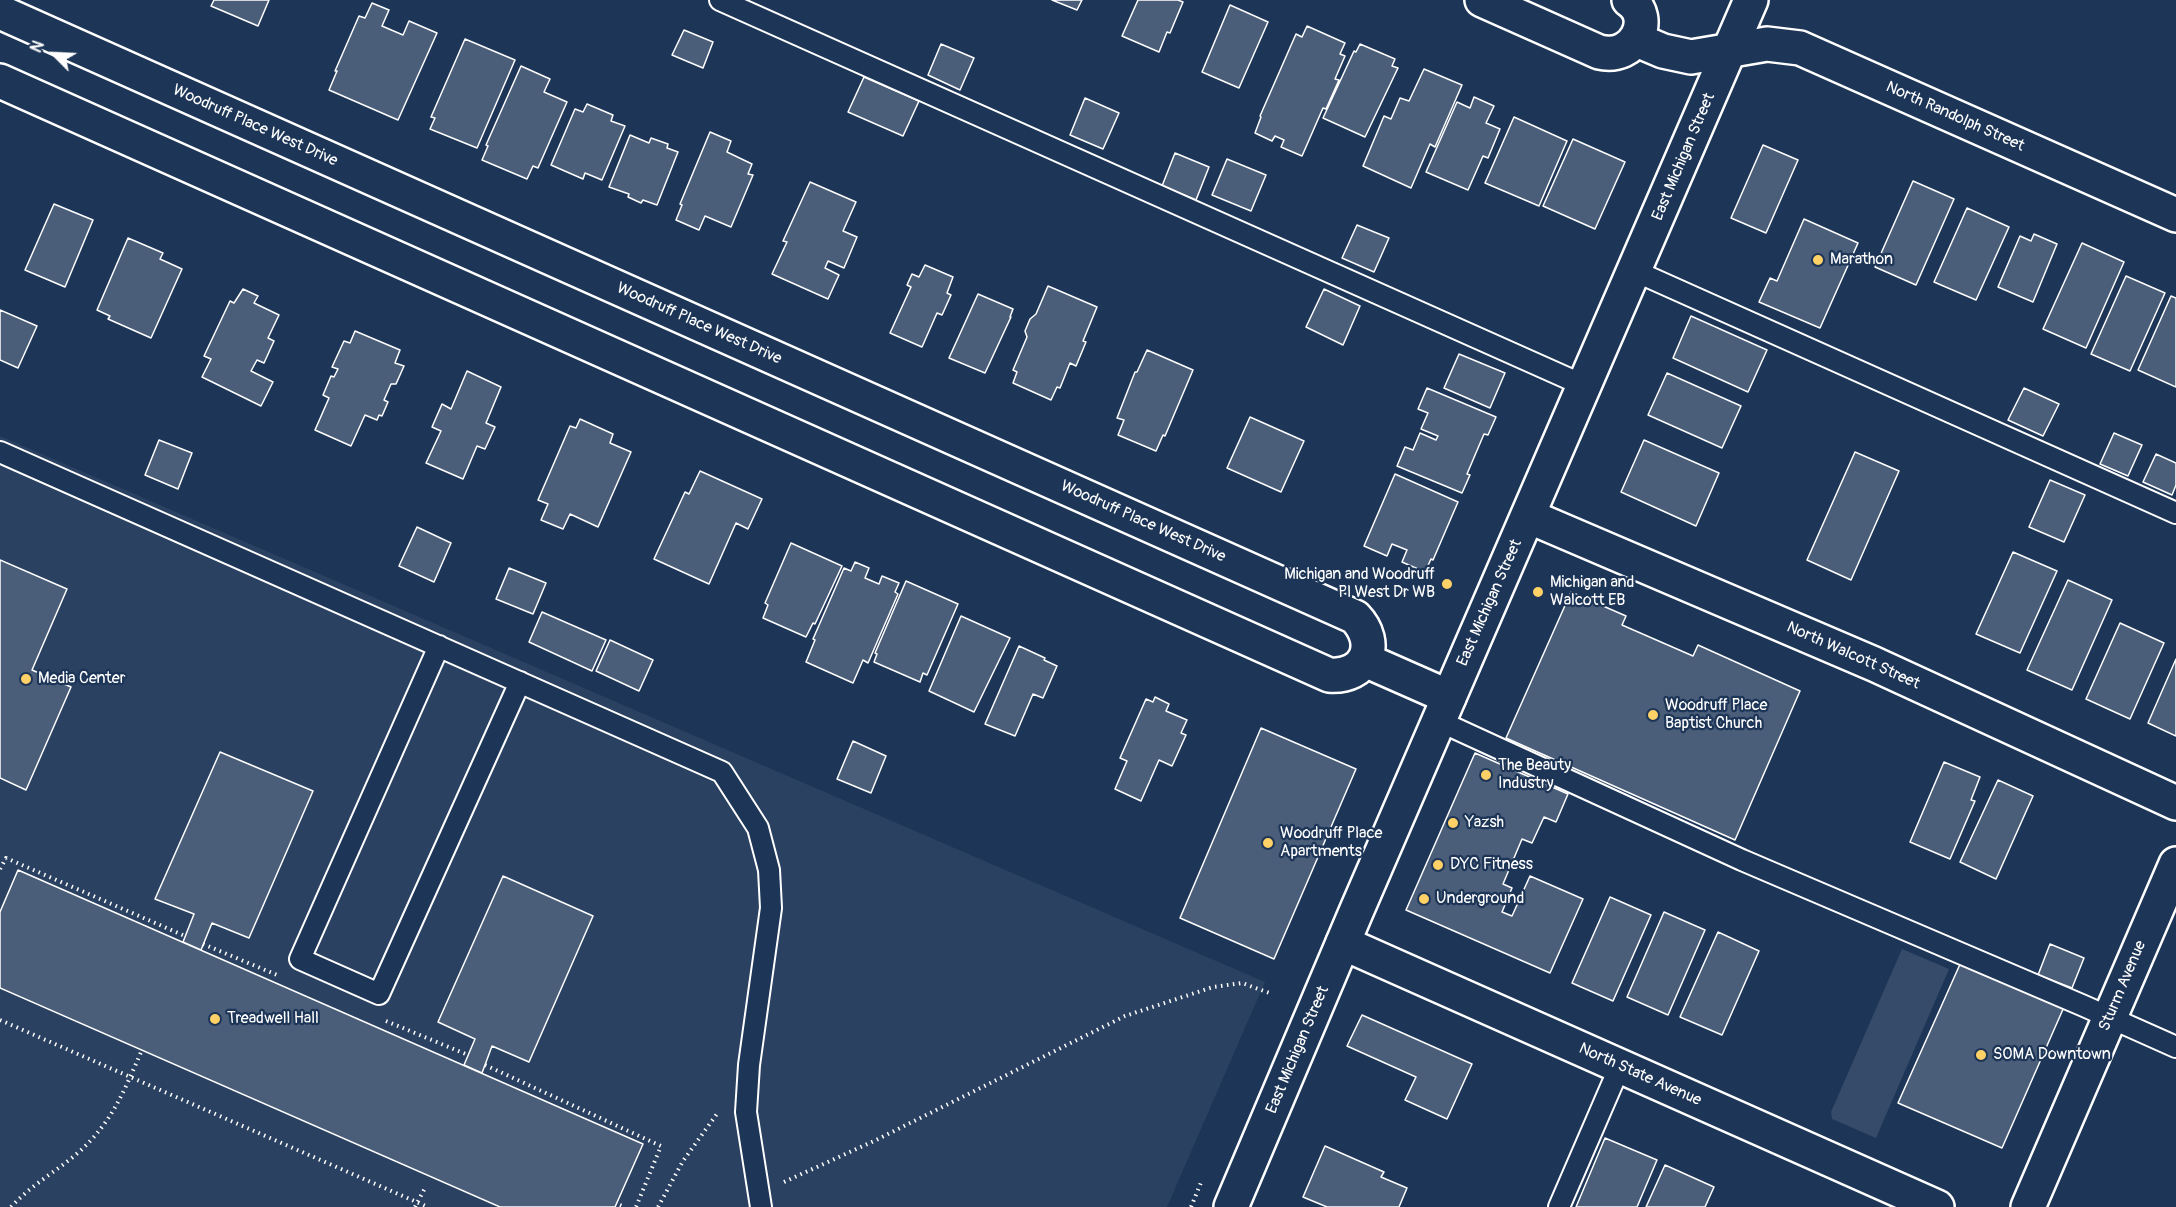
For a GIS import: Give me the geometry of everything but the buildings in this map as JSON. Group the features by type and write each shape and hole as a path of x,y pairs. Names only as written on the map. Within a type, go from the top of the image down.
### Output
{"street":[{"path":"1482,0 1608,55 1627,49 1636,40 1641,24 1639,13 1629,0"},
{"name":"East Michigan Street","path":"1231,1207 1751,0"},
{"name":"Woodruff Place West Drive","path":"0,12 1355,617 1368,636 1365,660"},
{"name":"North Randolph Street","path":"1636,40 1663,51 1691,57 1767,44 1800,48 2176,215"},
{"path":"0,81 1329,675 1347,674 1359,667 1365,660 1444,709"},
{"name":"North Walcott Street","path":"1528,516 1874,664 2176,803"},
{"name":"Sturm Avenue","path":"2028,1207 2176,864"},
{"name":"North State Avenue","path":"1343,943 1620,1066 1900,1199 1937,1207"}],"lane":[{"path":"720,0 1585,386"},
{"path":"1635,271 2176,513"},
{"path":"0,452 722,772 758,828 769,870 771,908 748,1076 746,1112 760,1200"},
{"path":"440,646 300,959 379,994 520,682"},
{"path":"1444,709 1742,861 2176,1047"},
{"path":"1559,1207 1620,1066"}],"path":[{"path":"0,869 6,858 185,936"},
{"path":"760,1200 1125,1016 1213,987 1242,983 1272,994"},
{"path":"0,1020 416,1205 428,1207"},
{"path":"11,1207 26,1191 78,1152 98,1132 116,1109 142,1050"},
{"path":"485,1065 662,1146 636,1207"},
{"path":"658,1207 683,1161 705,1129 748,1076"},
{"path":"416,1205 426,1186"}],"shaded area":[{"path":"0,436 1265,982 1167,1207 0,1207"},
{"path":"1902,949 1949,969 1876,1138 1832,1119 1831,1112"}],"place":[{"name":"Marathon","path":"1818,260"},
{"name":"Michigan and Woodruff Pl West Dr WB","path":"1447,584"},
{"name":"Michigan and Walcott EB","path":"1538,592"},
{"name":"Media Center","path":"26,679"},
{"name":"Woodruff Place Baptist Church","path":"1653,715"},
{"name":"The Beauty Industry","path":"1486,775"},
{"name":"Yazsh","path":"1453,823"},
{"name":"Woodruff Place Apartments","path":"1268,843"},
{"name":"DYC Fitness","path":"1438,865"},
{"name":"Underground","path":"1424,899"},
{"name":"Treadwell Hall","path":"215,1019"},
{"name":"SOMA Downtown","path":"1981,1055"}]}
